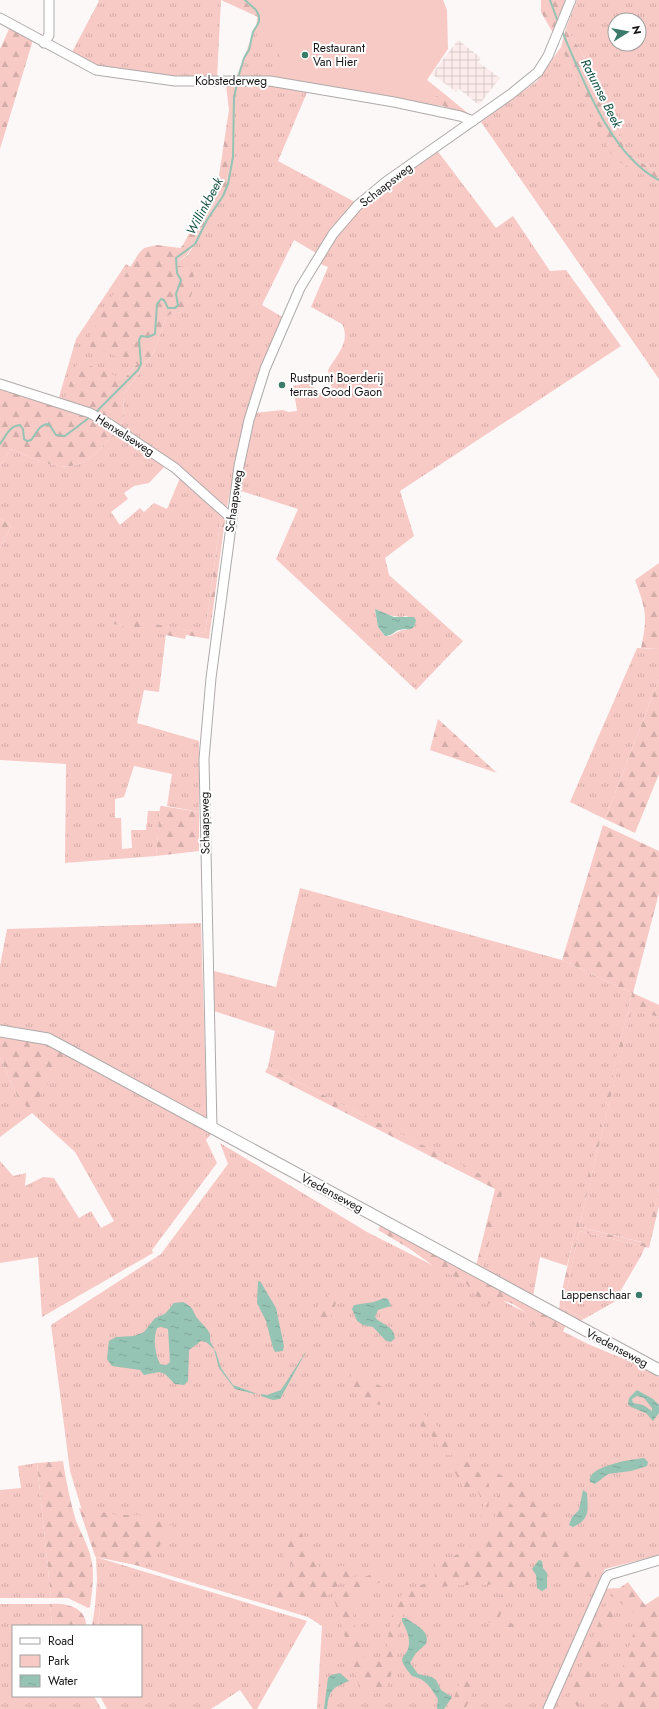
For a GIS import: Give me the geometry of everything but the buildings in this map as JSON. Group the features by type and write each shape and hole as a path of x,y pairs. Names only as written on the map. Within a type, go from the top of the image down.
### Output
{"main road":[{"name":"Vredenseweg","path":"0,1030 48,1039 659,1370"}],"street":[{"path":"44,43 49,35 49,0"},
{"name":"Schaapsweg","path":"212,1128 204,759 211,678 239,466 249,420 265,369 300,288 321,251 333,234 358,205 387,181 525,84 538,72 548,56 571,0"},
{"name":"Kobstederweg","path":"0,18 96,70 175,81 278,82 394,102 473,120"},
{"name":"Henxelseweg","path":"0,384 94,415 143,445 176,468 231,518"},
{"path":"548,1709 606,1578 609,1575 659,1560"}],"shaded area":[{"path":"458,40 481,58 478,62 500,78 479,105 459,89 456,92 432,74"}],"green space":[{"path":"98,0 221,0 217,78 183,77 101,68 71,54 99,1"},
{"path":"221,0 248,0 258,13 258,17"},
{"path":"244,0 443,0 447,10 448,49 427,80 441,91 428,105 397,98 277,79 282,38 256,38 261,20"},
{"path":"302,0 308,81 236,78 256,26 258,13"},
{"path":"541,0 568,0 553,33 541,12"},
{"path":"577,0 659,0 659,174 626,152 596,81 579,48 566,28"},
{"path":"10,27 33,40 0,149 0,49"},
{"path":"566,28 579,48 596,81 626,152 659,174 659,183 616,160 610,152 561,47"},
{"path":"561,47 613,156 659,183 659,379 481,122 537,81"},
{"path":"226,85 234,85 234,157 228,174 227,187 225,192 211,209 202,230 187,255 177,262 177,265 191,270 194,275 194,286 190,299 181,312 166,317 154,352 123,395 124,416 119,427 64,400 78,361 124,379 137,364 86,345 106,306 139,253 144,248 157,245 180,248 183,245 219,175 229,110"},
{"path":"234,85 272,86 308,90 278,161 355,202 334,226 316,253 294,240 262,305 284,318 248,408 226,512 119,427 124,416 123,395 154,352 166,317 171,314 181,312 190,298 194,280 193,275 187,268 177,265 177,262 188,255 202,230 211,209 225,192 227,187 228,174 234,157"},
{"path":"441,91 470,115 443,106 428,105"},
{"path":"436,149 496,228 513,216 550,271 566,270 621,346 400,491 414,536 385,558 389,575 463,641 416,690 276,559 298,509 238,490 254,413 283,410 289,412 297,411 293,386 302,384 303,381 310,378 316,394 332,390 328,370 342,348 345,337 342,324 311,307 328,267 318,263 329,244 370,198","holes":["375,609 387,615 401,617 406,616 416,620 415,623 406,630 385,636 378,627"]},
{"path":"126,264 131,267 117,289 137,364 124,379 64,400 59,397 76,339"},
{"path":"0,386 91,418 114,432 102,447 90,458 79,464 55,466 11,449 0,466"},
{"path":"114,432 166,465 149,483 134,486 124,493 128,499 111,512 120,525 140,508 144,512 154,503 167,509 180,478 221,516 205,633 115,618 113,624 166,634 159,692 144,690 137,723 199,741 199,812 167,806 172,774 134,766 124,797 115,799 115,818 121,818 122,849 132,848 131,830 146,830 148,811 160,811 156,856 65,863 66,764 0,760 0,549 11,526 0,518 0,466 11,449 55,466 79,464 90,458 102,447"},
{"path":"221,516 225,520 209,639 186,635 185,639 113,624 115,617 205,633"},
{"path":"0,518 11,526 0,549"},
{"path":"659,563 659,649 641,648 645,629 645,614 642,599 635,580"},
{"path":"637,648 659,649 659,679 605,819 570,802"},
{"path":"659,679 659,774 635,833 605,819"},
{"path":"438,719 497,773 430,750"},
{"path":"162,806 199,812 199,851 156,856 160,807"},
{"path":"603,825 659,851 659,893 633,993 659,1005 659,1017 632,1010 579,1227 645,1243 659,1189 659,1206 649,1248 579,1231 563,1308 584,1319 578,1322 559,1312 560,1300 582,1200 632,993 562,960"},
{"path":"300,888 562,960 632,993 567,1266 540,1257 533,1297 482,1269 503,1186 268,1067 275,1031 214,1011 214,971 276,987"},
{"path":"201,923 207,1120 56,1040 0,1028 0,966 7,929"},
{"path":"632,1009 659,1017 659,1189 646,1243 579,1227"},
{"path":"0,1034 44,1041 67,1052 31,1111 18,1098 0,1057"},
{"path":"67,1052 207,1130 211,1134 206,1140 217,1163 152,1250 153,1253 42,1317 38,1257 0,1263 0,1161 13,1176 26,1173 25,1186 43,1177 54,1178 79,1218 91,1211 101,1228 114,1221 75,1152 32,1113 0,1137 0,1057 18,1098"},
{"path":"268,1067 504,1186 482,1269 476,1266 495,1189 265,1072"},
{"path":"220,1143 367,1232 588,1344 636,1364 659,1377 659,1555 605,1569 601,1577 602,1589 625,1589 637,1599 648,1612 612,1709 317,1709 322,1626 308,1617 95,1553 70,1471 51,1325 161,1254 228,1164"},
{"path":"381,1225 566,1325 562,1333 528,1323 531,1316 513,1304 504,1301 486,1304 480,1300 464,1281 436,1268 410,1249 378,1230"},
{"path":"579,1231 645,1247 614,1302 584,1319 563,1308"},
{"path":"331,1293 336,1296 336,1303 332,1314 326,1324 317,1324 316,1310 323,1299"},
{"path":"352,1370 382,1387 387,1395 384,1402 379,1405 372,1403 356,1394 351,1384"},
{"path":"419,1414 430,1418 435,1423 449,1444 453,1455 444,1455 430,1433 419,1425 416,1419"},
{"path":"63,1461 68,1491 76,1521 91,1558 93,1576 90,1607 88,1608 68,1598 51,1598 37,1463"},
{"path":"469,1462 489,1484 488,1527 480,1515 480,1510 484,1506 478,1492 474,1489 469,1492 463,1487 454,1471 459,1463"},
{"path":"37,1463 51,1598 0,1598 0,1490 21,1488 18,1466"},
{"path":"493,1472 515,1485 548,1515 551,1520 549,1528 497,1485 490,1474"},
{"path":"496,1494 578,1553 596,1571 592,1583 540,1543 524,1570 527,1579 523,1590 517,1587 499,1617 515,1625 512,1633 488,1622 506,1586 501,1584 452,1586 433,1588 425,1591 416,1596 409,1603 401,1621 394,1665 385,1693 360,1691 336,1605 334,1601 329,1600 333,1595 353,1582 367,1576 380,1573 382,1582 368,1587 358,1594 354,1603 353,1611 355,1628 366,1658 376,1661 385,1659 388,1635 397,1601 409,1590 435,1580 436,1557 451,1558 494,1532"},
{"path":"79,1508 117,1515 140,1515 173,1526 145,1567 96,1557"},
{"path":"297,1525 320,1569 351,1565 363,1572 341,1582 323,1601 260,1599 302,1571 282,1558"},
{"path":"96,1557 307,1621 257,1709 253,1709 240,1690 211,1709 107,1709 101,1697 142,1697 142,1625 98,1625 100,1607 95,1606 97,1580"},
{"path":"628,1582 645,1605 659,1596 659,1709 609,1709 639,1617 610,1595"},
{"path":"607,1602 617,1606 578,1707 569,1697"},
{"path":"0,1604 50,1604 52,1625 12,1625 12,1697 95,1697 101,1709 0,1709"},
{"path":"50,1604 62,1604 79,1610 83,1614 86,1625 52,1625"},
{"path":"95,1606 100,1606 98,1625 92,1625"},
{"path":"467,1675 476,1686 465,1709 444,1709 454,1698 461,1679"},
{"path":"561,1693 563,1693 565,1709 560,1709 557,1701"}],"water":[{"path":"375,609 394,617 414,617 416,620 414,627 412,629 402,629 385,636 378,627"},
{"path":"260,1281 276,1308 284,1346 283,1351 275,1352 266,1321 257,1303 258,1282"},
{"path":"384,1298 388,1299 391,1306 378,1310 375,1317 392,1330 395,1338 391,1342 386,1341 373,1327 363,1325 357,1321 352,1309 354,1305 374,1302"},
{"path":"183,1302 190,1306 198,1319 207,1329 210,1334 210,1341 216,1352 221,1368 233,1385 255,1394 235,1389 219,1368 214,1349 206,1342 201,1341 189,1350 188,1381 184,1385 175,1384 165,1374 159,1372 144,1375 140,1370 112,1366 107,1359 109,1341 116,1337 134,1336 144,1332 155,1318 165,1314 174,1303","holes":["161,1327 168,1329 170,1362 166,1365 160,1364 158,1360 155,1337 157,1328"]},
{"path":"307,1350 280,1399 273,1400 261,1396 261,1394 267,1395 281,1390"},
{"path":"637,1390 653,1399 659,1405 659,1413 653,1421 646,1413 631,1407 628,1404 629,1398","holes":["637,1396 644,1398 652,1408 652,1411 643,1405 633,1403 632,1399"]},
{"path":"644,1458 648,1462 647,1466 631,1471 608,1474 595,1484 590,1482 591,1476 595,1472 611,1464"},
{"path":"583,1490 587,1493 587,1514 579,1524 573,1527 569,1525 572,1517 579,1510"},
{"path":"539,1560 542,1561 543,1568 547,1573 547,1588 542,1591 537,1588 536,1575 532,1569"},
{"path":"402,1618 406,1618 421,1628 426,1635 426,1644 416,1653 410,1663 418,1674 432,1677 436,1680 441,1690 452,1697 444,1709 437,1709 438,1699 430,1688 421,1679 412,1676 403,1663 402,1660 407,1652 409,1639"},
{"path":"340,1673 349,1681 338,1686 332,1691 327,1709 324,1709 328,1678 331,1675"}],"waterway":[{"name":"Willinkbeek","path":"238,78 244,58 249,50 253,32 259,22 259,16 256,10 245,0"},
{"name":"Ratumse Beek","path":"550,0 558,22"},
{"name":"Ratumse Beek","path":"562,31 589,92 612,135 626,153 642,169 659,180"},
{"name":"Willinkbeek","path":"95,413 138,370 141,364 139,340 141,336 148,337 155,334 157,304 161,299 164,300 168,308 175,308 178,305 176,294 181,280 177,273 176,258 195,244 207,220 223,196 228,184 233,157 234,98 237,83"},
{"name":"Willinkbeek","path":"0,444 8,432 16,426 20,425 23,429 24,439 27,441 31,440 38,429 46,424 49,424 56,435 65,436 90,417"}],"place":[{"name":"Restaurant Van Hier","path":"305,55"},
{"name":"Rustpunt Boerderij terras Good Gaon","path":"282,385"},
{"name":"Lappenschaar","path":"639,1295"}]}
